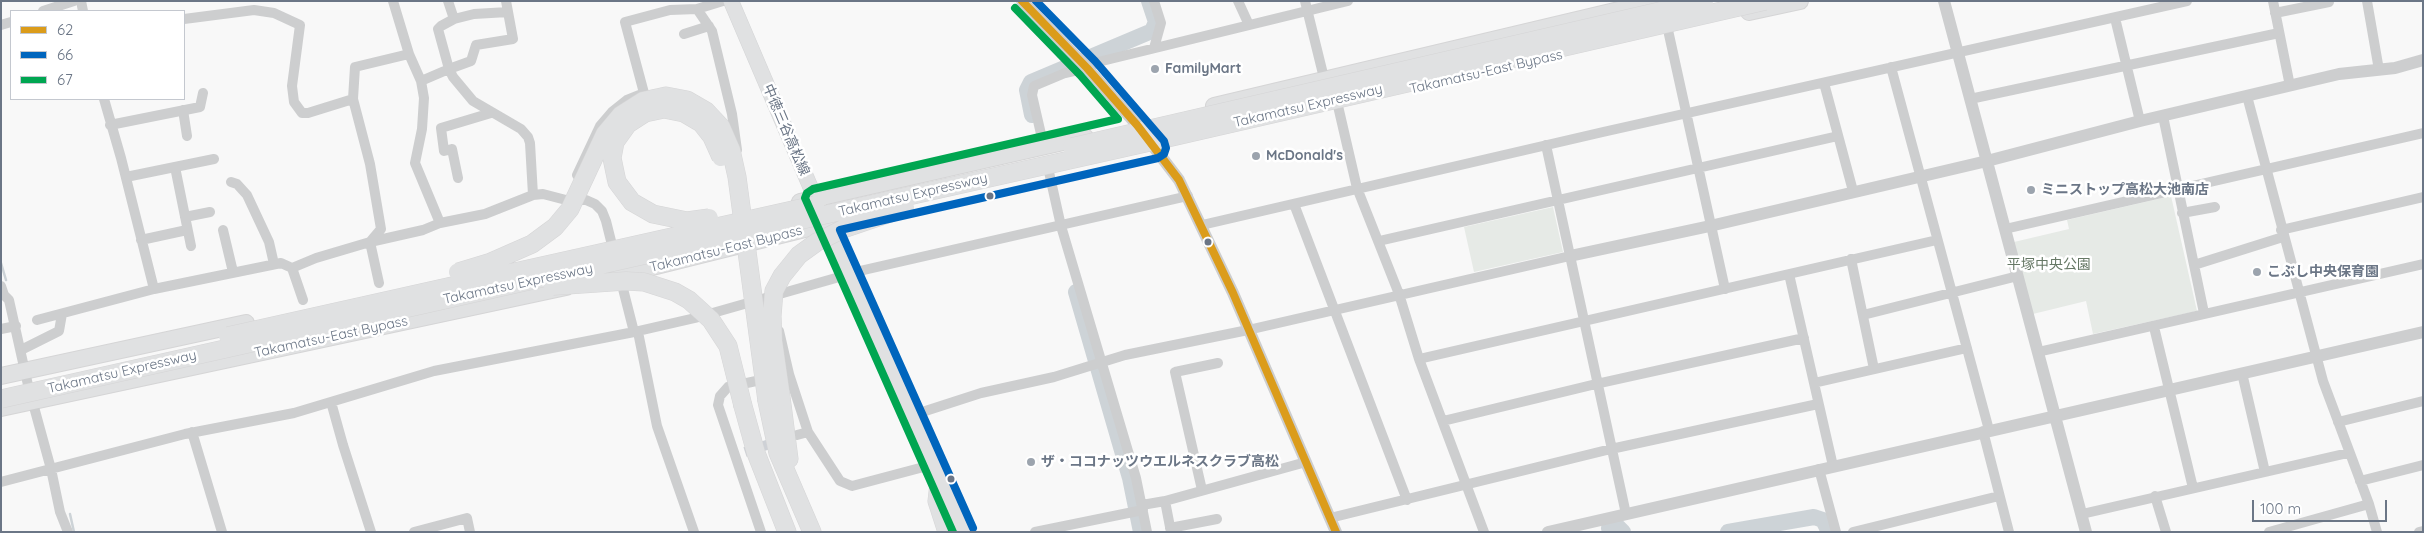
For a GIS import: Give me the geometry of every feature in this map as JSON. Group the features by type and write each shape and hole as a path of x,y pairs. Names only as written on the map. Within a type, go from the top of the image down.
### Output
{"highway":[{"name":"Takamatsu-East Bypass","path":"1,376 612,245 1137,125 1626,4 1657,1"},
{"name":"Takamatsu Expressway","path":"1,390 304,309 730,223 957,174 1704,1"},
{"name":"Takamatsu Expressway","path":"1,399 1088,156 1765,1"},
{"name":"Takamatsu-East Bypass","path":"1,408 620,275 826,223 1800,1"},
{"path":"304,309 491,262 532,244 555,226 570,209 605,134 621,115 643,101 666,96 687,100 706,110 721,127 731,150 737,177 763,401"},
{"path":"730,223 710,218 687,221 653,214 632,202 617,182 612,158 614,142 628,124 645,113 664,109 684,113 701,123 712,137 728,179 763,401 778,453 812,532"},
{"path":"787,532 756,453 773,341 774,291 782,276 799,255 834,234 877,216 1088,156"},
{"path":"500,287 519,292 564,284 626,281 644,282 675,292 700,308 720,332 733,363 763,401"},
{"path":"937,469 937,501 947,532"}],"main road":[{"name":"中徳三谷高松線","path":"731,1 848,275 913,414 964,532"}],"street":[{"path":"47,10 74,1"},
{"path":"393,1 409,54 421,81 424,98 422,129 415,163 440,223"},
{"path":"448,1 454,19"},
{"path":"421,81 471,61 476,45 513,39 506,1"},
{"path":"644,93 625,22 670,10 697,8 723,1"},
{"path":"1022,1 1137,125 1156,148 1188,196 1336,532"},
{"path":"1154,1 1161,23 1154,48"},
{"path":"1238,1 1249,25"},
{"path":"1044,147 1032,94 1034,86 1082,64 1098,62 1249,25 1306,6 1348,1"},
{"path":"1944,1 2086,532"},
{"path":"1202,225 1546,145 2187,1"},
{"path":"2273,1 2290,86"},
{"path":"2367,1 2379,70"},
{"path":"2275,13 2329,2"},
{"path":"1626,4 1633,38"},
{"path":"1306,6 1324,78"},
{"path":"697,8 709,26 732,114 750,213"},
{"path":"185,19 254,10 274,13 300,25 292,86 294,102 302,113 308,113 353,99"},
{"path":"508,12 474,14 454,19 438,29 453,77 473,101 521,129 528,137 533,195"},
{"path":"2115,18 2140,121"},
{"path":"684,34 709,26"},
{"path":"1668,30 1725,289"},
{"path":"1970,99 2126,64 2279,33"},
{"path":"370,242 381,229 370,164 353,99 355,67 409,54"},
{"path":"913,414 981,393 1054,377 1098,362 1710,226 1987,161 2140,121 2339,74 2379,70 2423,60"},
{"path":"1891,67 1967,348 1999,496 2009,532"},
{"path":"1824,82 1853,191"},
{"path":"566,200 600,126 612,112 627,100 644,93 658,90 678,92 703,102 715,112 736,143"},
{"path":"110,125 200,107 203,93"},
{"path":"2246,96 2316,356 2348,453 2369,504 2377,532"},
{"path":"104,100 154,289"},
{"path":"1338,106 1357,188 1399,294 1419,359 1484,532"},
{"path":"183,110 187,136"},
{"path":"458,178 452,149 444,151 441,128 491,113"},
{"path":"2162,116 2204,313"},
{"path":"2005,229 2423,133"},
{"path":"1379,241 1838,136"},
{"path":"1546,145 1559,199 1582,320 1626,514"},
{"path":"126,177 214,159"},
{"path":"175,167 191,246"},
{"path":"1049,172 1059,226 1148,532"},
{"path":"231,182 237,184 247,195 269,242 274,264"},
{"path":"37,320 154,289 233,272 254,270 281,263 292,268 316,258 370,242 423,230 440,223 486,214 533,195 543,194 566,200 586,200 602,210 636,332 657,426 694,532"},
{"path":"1,482 94,460 192,432 294,413 434,371 636,332 848,275 1188,196"},
{"path":"2194,265 2282,234 2423,197"},
{"path":"1294,204 1407,500"},
{"path":"2182,213 2215,207"},
{"path":"185,217 210,212"},
{"path":"142,240 188,230"},
{"path":"223,230 233,272"},
{"path":"1419,359 1582,320 1937,240"},
{"path":"370,242 380,283"},
{"path":"1851,259 1874,369"},
{"path":"2038,352 2423,264"},
{"path":"292,268 304,309"},
{"path":"1789,274 1833,466"},
{"path":"1863,315 2018,276"},
{"path":"1,286 4,295 9,300 24,371 51,469 60,512 68,532"},
{"path":"771,296 789,374 808,432 834,476 852,486 937,469"},
{"path":"21,350 59,331 62,314"},
{"path":"1,329 16,326"},
{"path":"2154,327 2193,488"},
{"path":"1548,532 1564,530 2055,414 2423,332"},
{"path":"1442,421 1596,384 1804,338"},
{"path":"1814,383 1967,348"},
{"path":"1202,490 1175,372 1218,363"},
{"path":"2242,372 2265,472"},
{"path":"761,532 740,453 718,405 724,390 728,386 789,374"},
{"path":"2338,422 2423,401"},
{"path":"331,402 342,445 371,532"},
{"path":"1330,518 1611,448 1818,404"},
{"path":"192,432 222,532"},
{"path":"797,435 808,432"},
{"path":"2082,514 2348,453"},
{"path":"1035,532 1140,509 1306,462"},
{"path":"2360,481 2423,465"},
{"path":"1819,469 1836,532"},
{"path":"1853,532 1999,496"},
{"path":"2155,496 2166,532"},
{"path":"1165,501 1171,530 1217,519"},
{"path":"2269,532 2369,504"},
{"path":"414,532 466,518 470,532"},
{"path":"2419,532 2423,531"}],"green space":[{"name":"平塚中央公園","path":"2171,196 2197,311 2093,334 2086,301 2033,314 2014,242 2069,229 2067,220"},
{"path":"1553,207 1563,252 1474,272 1464,227"}],"waterway":[{"path":"1032,115 1027,90 1031,82 1152,31 1156,22 1149,1"},
{"path":"1,263 6,280"},
{"path":"1076,292 1130,478 1141,532"},
{"path":"70,514 74,532"},
{"path":"1728,532 1814,517 1823,520 1829,532"},
{"path":"1610,532 1609,528 1618,527 1623,532"}],"tunnel":[{"path":"745,452 779,441"}],"transit line":[{"name":"62","path":"1022,1 1087,68 1137,125 1179,180 1233,293 1336,532"},
{"name":"66","path":"973,528 840,230 1158,158 1164,154 1166,148 1164,141 1095,61 1036,1"},
{"name":"67","path":"953,532 805,198 807,193 813,189 1118,119 1080,75 1015,8"}],"place":[{"name":"FamilyMart","path":"1155,69"},
{"name":"McDonald's","path":"1256,156"},
{"name":"ミニストップ高松大池南店","path":"2031,190"},
{"name":"こぶし中央保育園","path":"2257,272"},
{"name":"ザ・ココナッツウエルネスクラブ高松","path":"1031,462"}]}
